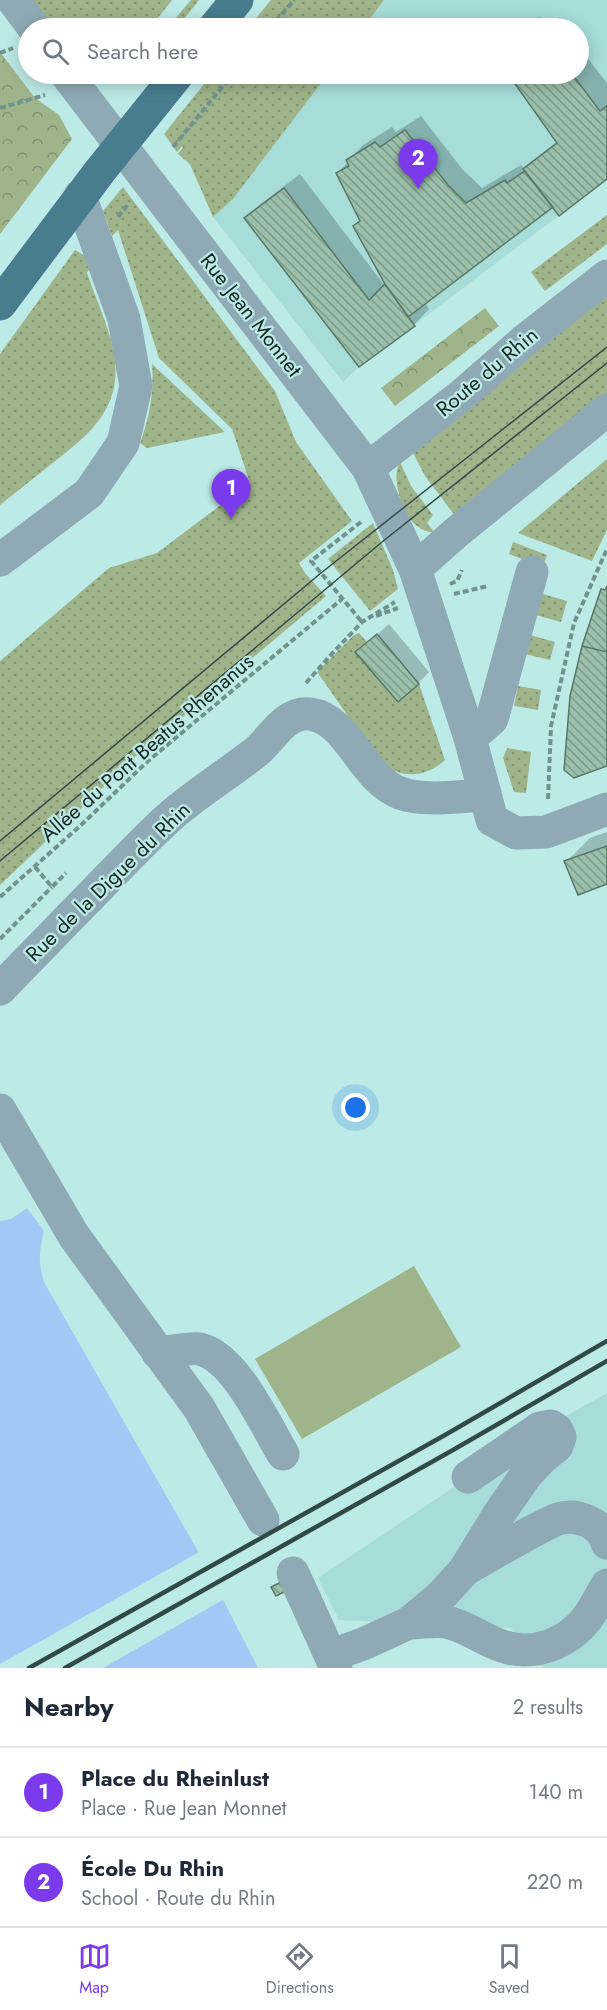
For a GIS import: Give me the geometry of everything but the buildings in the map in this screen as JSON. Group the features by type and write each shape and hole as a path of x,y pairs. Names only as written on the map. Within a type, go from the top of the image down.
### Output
{"main road":[{"path":"222,18 237,0"},
{"path":"0,304 99,171 170,84"}],"street":[{"path":"13,0 19,18"},
{"name":"Rue Jean Monnet","path":"61,84 368,468 415,569 470,738 489,808"},
{"path":"0,560 89,493 123,443 136,386 124,319 80,196"},
{"name":"Route du Rhin","path":"368,468 462,395 525,340 607,276"},
{"path":"415,569 458,531 607,410"},
{"path":"470,738 492,719 532,572"},
{"name":"Rue de la Digue du Rhin","path":"0,989 173,814 259,749 280,726 294,717 308,714 326,719 342,734 380,782 400,794 489,808"},
{"path":"489,808 516,833 546,832 607,809"},
{"path":"0,1110 74,1236 198,1408 262,1520"},
{"path":"158,1353 200,1349 224,1362 240,1381 283,1454"},
{"path":"293,1573 334,1661 363,1644 409,1623 440,1597 464,1571 526,1475 557,1446 560,1437 558,1430 551,1426 540,1428 468,1478"},
{"path":"464,1571 560,1518 579,1518 594,1524 607,1539"},
{"path":"409,1623 446,1622 472,1631 500,1646 540,1659 552,1645 570,1634 587,1618 607,1585"}],"path":[{"path":"279,18 294,0"},
{"path":"0,53 18,42"},
{"path":"0,108 58,84"},
{"path":"173,147 225,84"},
{"path":"362,522 311,561 362,622 399,600"},
{"path":"546,832 551,726 574,623 607,549"},
{"name":"Allée du Pont Beatus Rhenanus","path":"0,897 79,827 148,761 342,599"},
{"path":"35,867 48,882"},
{"path":"0,939 52,887"}],"shaded area":[{"path":"384,0 607,0 607,179 359,367 343,382 213,217 233,199 320,84 589,84 589,18 370,18"},
{"path":"27,1208 44,1231 40,1256 44,1282 199,1553 258,1668 0,1668 0,1221 11,1219"},
{"path":"607,1393 607,1668 544,1668 511,1628 339,1620 318,1578 532,1435"}],"green space":[{"path":"30,0 172,0 158,18 44,18"},
{"path":"191,0 199,0 185,18 176,18"},
{"path":"271,0 384,0 370,18 256,18"},
{"path":"0,52 18,76 18,84 24,84 35,98 59,115 72,139 0,234"},
{"path":"204,84 320,84 233,199 213,217 190,164 178,154 183,147 177,152 164,134"},
{"path":"123,187 275,391 296,442 352,521 299,563 326,596 136,756 0,885 0,661 109,568 157,553 250,483 232,429 159,358 118,230 112,236 103,211"},
{"path":"607,215 607,244 545,291 531,272"},
{"path":"75,250 94,261 87,273 113,350 115,378 112,393 100,419 79,442 0,505 0,354"},
{"path":"607,285 607,399 459,521 425,476 412,451"},
{"path":"485,308 499,326 395,406 381,388"},
{"path":"152,364 225,432 147,448 140,443 150,404"},
{"path":"607,459 607,530 592,561 518,533"},
{"path":"400,462 411,486 433,515 427,523 435,533 419,527 407,514 397,486 397,469"},
{"path":"373,523 393,570 398,589 370,611 328,559"},
{"path":"513,542 547,555 543,567 509,554"},
{"path":"543,594 567,601 561,622 536,615"},
{"path":"359,633 367,642 356,652 397,702 419,684 445,760 437,766 421,773 403,774 387,766 369,748 317,672 354,635"},
{"path":"530,635 555,642 550,660 525,654"},
{"path":"518,686 541,690 538,710 514,706"},
{"path":"507,748 531,752 526,793 514,792 503,758"},
{"path":"414,1266 461,1347 302,1439 255,1359"}],"pier":[{"path":"201,1551 226,1598 103,1668 0,1668 0,1664"}],"tram line":[{"path":"0,841 321,573 607,347"},
{"path":"0,861 382,542 607,363"}],"railway":[{"path":"29,1668 445,1435 607,1341"},
{"path":"65,1668 607,1361"}],"place":[{"name":"École Du Rhin","path":"418,189"},
{"name":"Place du Rheinlust","path":"231,519"}]}
